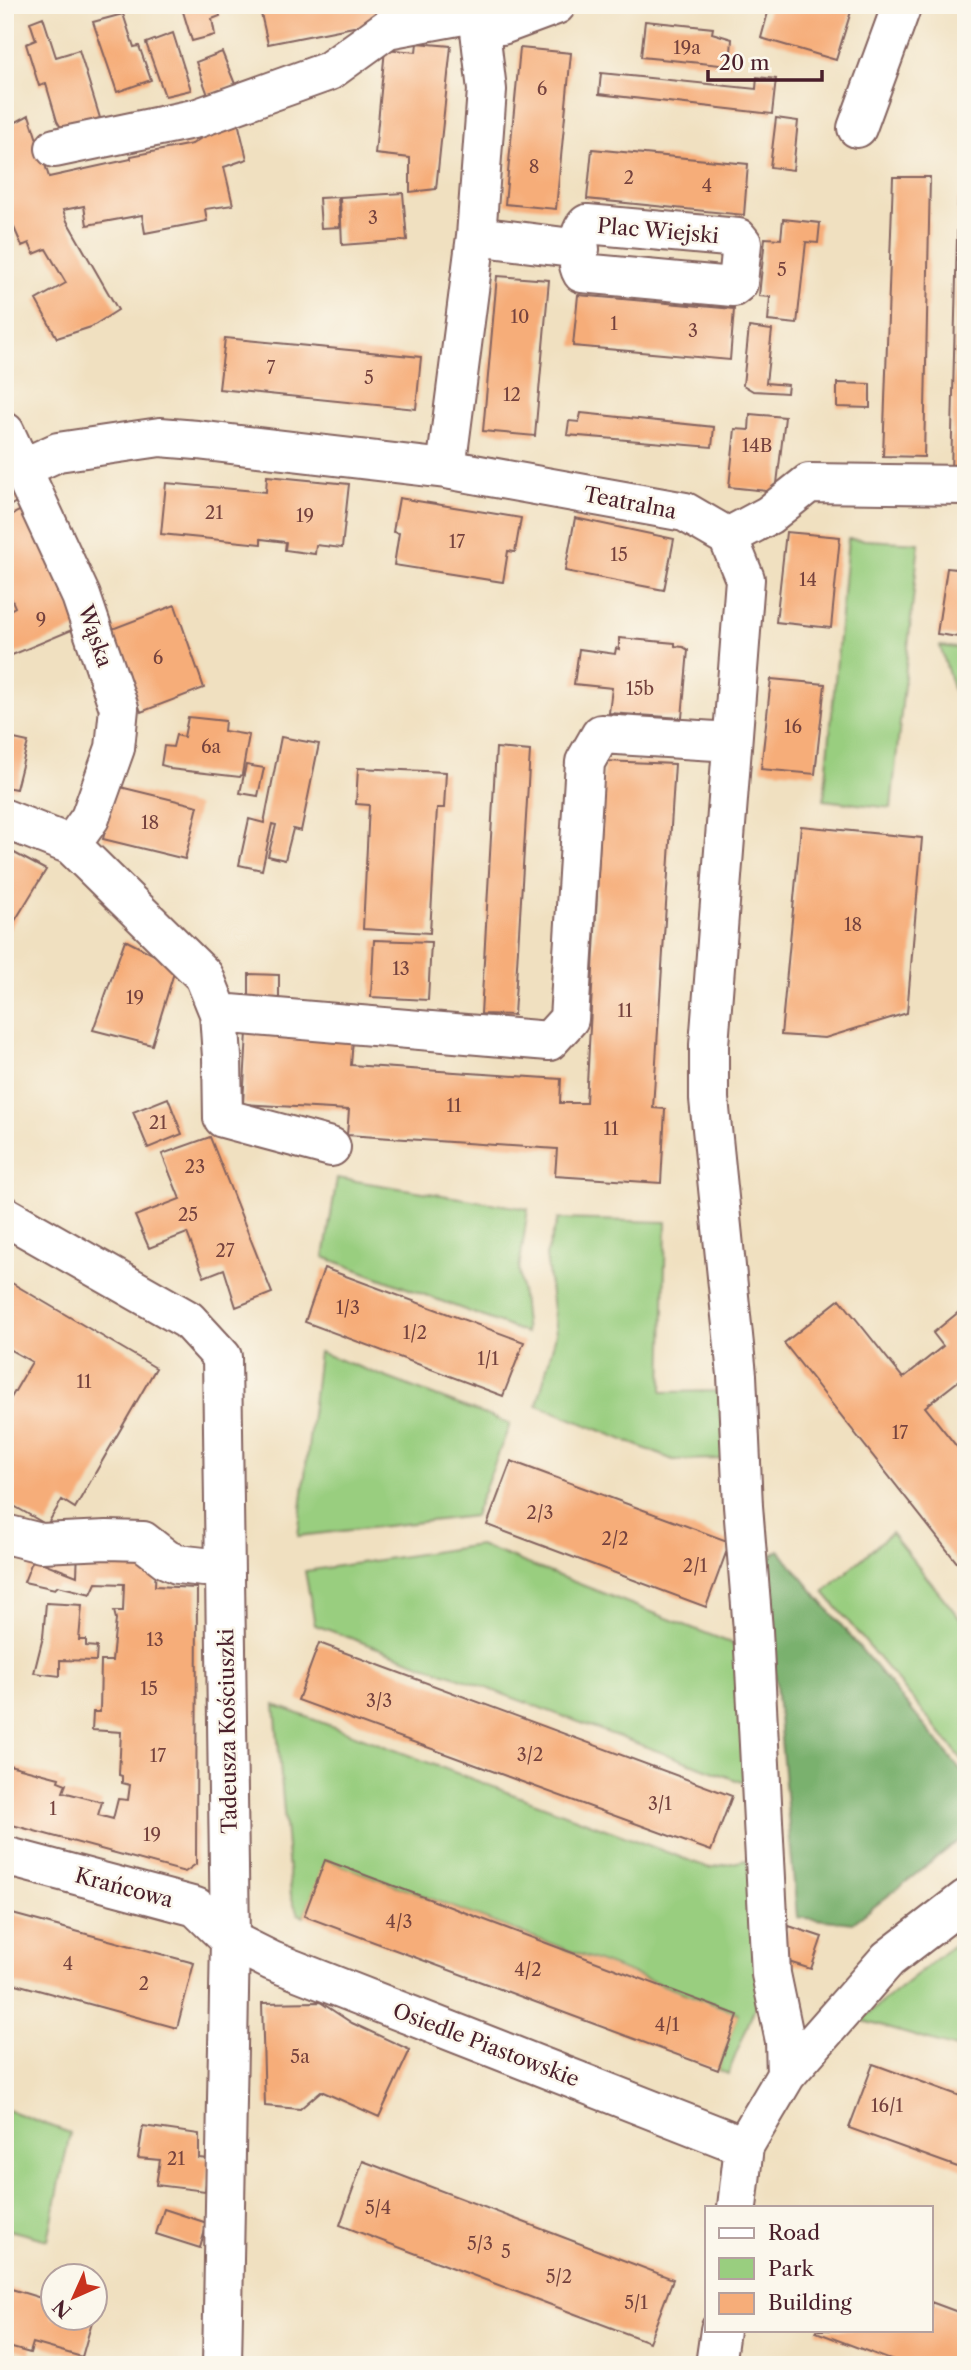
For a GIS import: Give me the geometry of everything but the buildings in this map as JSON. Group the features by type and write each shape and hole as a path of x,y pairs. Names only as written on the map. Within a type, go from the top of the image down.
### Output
{"street":[{"path":"55,148 198,118 329,72 387,29 478,9 502,25 556,5"},
{"path":"857,128 902,5"},
{"path":"446,469 475,236 487,90 478,9"},
{"name":"Plac Wiejski","path":"475,236 580,249"},
{"name":"Wąska","path":"5,432 81,596 120,708 115,748 90,818 71,845"},
{"name":"Teatralna","path":"23,468 58,452 160,437 446,469 685,512 728,537"},
{"path":"786,2075 785,2041 771,1974 737,1375 709,1099 709,1045 745,579 728,537 769,515 809,483 966,485"},
{"path":"219,1013 549,1041 569,1019 586,762 601,734 732,742"},
{"path":"5,820 71,845 204,976 219,1013 223,1118 331,1147"},
{"name":"Tadeusza Kościuszki","path":"5,1216 188,1320 222,1357 230,1940 222,2365"},
{"path":"5,1534 41,1542 107,1539 143,1541 177,1564 204,1567"},
{"name":"Krańcowa","path":"5,1856 196,1907 230,1940"},
{"path":"737,2206 744,2146 786,2075 888,1959 966,1899"},
{"name":"Osiedle Piastowskie","path":"230,1940 272,1961 744,2146"},
{"path":"715,2365 720,2332"}],"green space":[{"path":"848,539 919,543 891,808 824,800"},
{"path":"940,646 966,649 966,730"},
{"path":"337,1178 528,1209 519,1269 526,1333 324,1257"},
{"path":"558,1219 666,1222 662,1392 722,1391 726,1459 673,1460 537,1405 556,1334 546,1255"},
{"path":"319,1352 510,1424 474,1516 298,1536"},
{"path":"891,1533 966,1626 966,1764 824,1592"},
{"path":"479,1545 736,1645 747,1784 315,1625 305,1571"},
{"path":"779,1550 966,1776 966,1835 853,1923 797,1917 765,1561"},
{"path":"275,1705 709,1868 747,1860 766,1980 728,2074 718,2070 738,2013 326,1860 304,1916 298,1914 291,1896"},
{"path":"966,1935 966,2051 860,2020"},
{"path":"5,2109 70,2133 48,2240 5,2229"}]}
